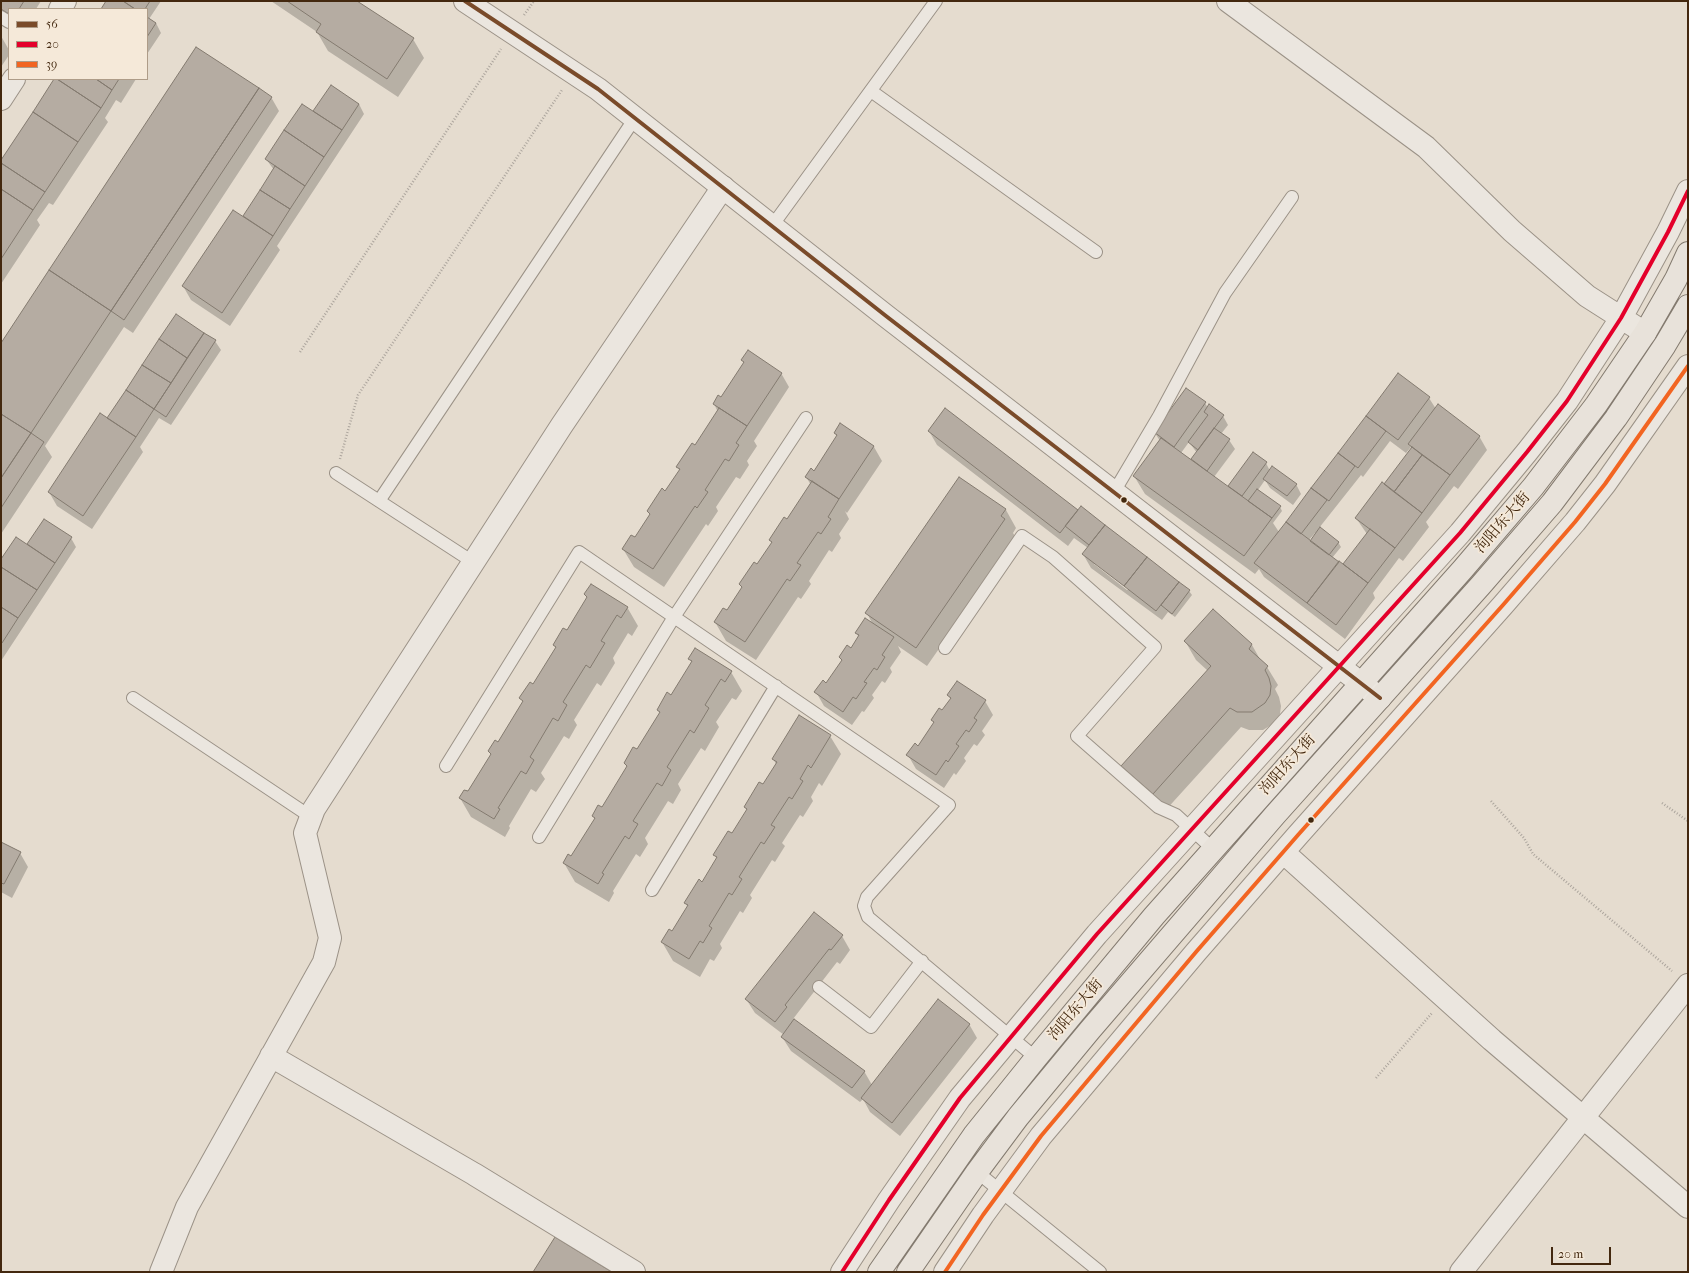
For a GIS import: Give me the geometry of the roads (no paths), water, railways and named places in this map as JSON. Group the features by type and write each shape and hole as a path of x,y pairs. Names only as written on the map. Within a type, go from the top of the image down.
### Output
{"highway":[{"name":"泃阳东大街","path":"879,1272 974,1135 1154,916 1533,487 1596,404 1645,333 1676,280 1688,253"},
{"name":"泃阳东大街","path":"908,1272 977,1172 1018,1118 1173,932 1486,579 1581,466 1616,418 1665,345 1688,306"}],"street":[{"path":"465,1 598,89 886,316 1380,698"},
{"path":"1228,1 1426,147 1512,231 1587,296 1645,333"},
{"path":"1,99 13,80"},
{"path":"161,1272 187,1207 324,962 330,938 305,833 314,809 562,425 723,187"},
{"path":"842,1272 888,1200 960,1098 1097,934 1460,532 1527,452 1567,401 1620,318 1668,232 1688,191"},
{"path":"945,1272 1000,1191 1041,1136 1196,952 1575,522 1618,466 1688,366"},
{"path":"1283,852 1445,998 1582,1118 1688,1207"},
{"path":"1461,1272 1582,1118 1682,979"},
{"path":"271,1056 474,1174 634,1272"}],"lane":[{"path":"772,226 936,1"},
{"path":"871,91 1096,252"},
{"path":"379,501 635,118"},
{"path":"1114,492 1159,416 1225,293 1292,197"},
{"path":"539,837 674,617 806,418"},
{"path":"336,473 473,562"},
{"path":"945,648 1022,536 1054,557 1156,647 1077,736 1158,807 1176,815 1213,849"},
{"path":"446,766 579,552 949,805 867,897 864,906 868,917 1036,1058"},
{"path":"652,890 776,686"},
{"path":"133,698 311,817"},
{"path":"819,987 870,1028 922,962"},
{"path":"977,1172 1100,1272"}]}
